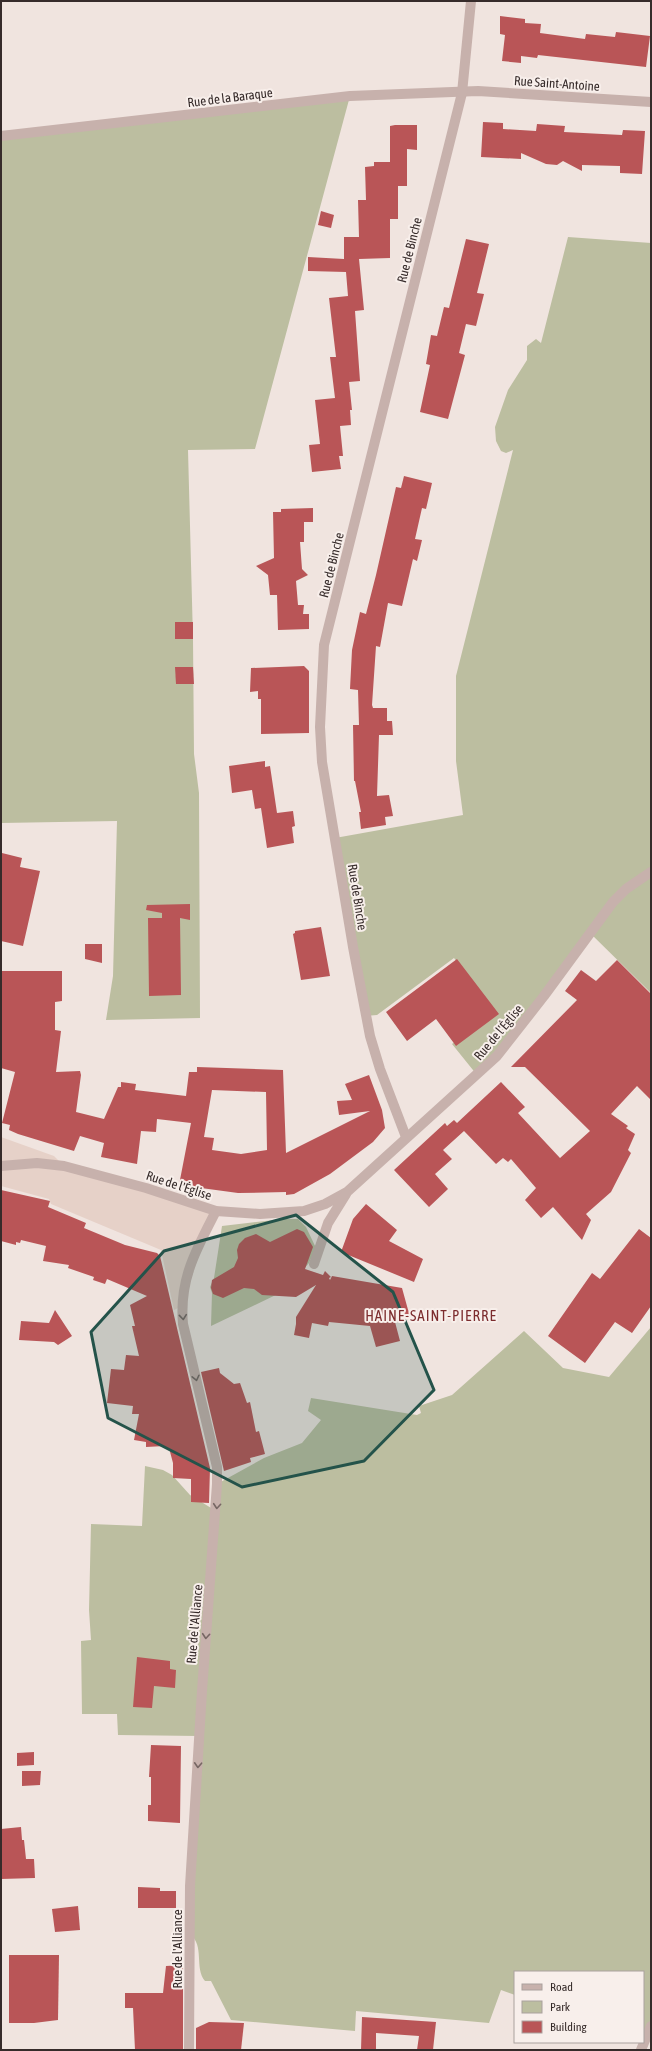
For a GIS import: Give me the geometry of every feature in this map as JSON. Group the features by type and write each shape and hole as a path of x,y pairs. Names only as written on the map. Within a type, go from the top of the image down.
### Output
{"street":[{"name":"Rue de Binche","path":"406,1136 380,1069 370,1036 353,947 322,762 320,727 324,653 462,93 471,1"},
{"name":"Rue Saint-Antoine","path":"462,93 478,91 651,102"},
{"name":"Rue de la Baraque","path":"1,136 350,96 462,93"},
{"name":"Rue de l'Église","path":"1,1166 37,1163 64,1166 146,1188 216,1212 260,1214 304,1211 325,1204 347,1192 406,1136 497,1056 541,1000 602,915 626,889 651,872"},
{"name":"Rue de l'Église","path":"314,1264 328,1223 347,1192"},
{"name":"Rue de l'Alliance","path":"189,2050 190,1886 202,1691 218,1484 216,1468 183,1324 182,1306 190,1264 216,1212"},
{"path":"644,2043 651,2026"}],"highlighted area":[{"path":"296,1215 393,1292 434,1390 364,1461 242,1487 108,1418 91,1332 164,1251"}],"green space":[{"path":"350,96 255,449 188,450 193,639 194,754 199,793 200,1018 106,1020 113,976 117,821 1,823 1,136"},
{"path":"568,237 651,243 651,993 590,933 477,1075 452,1044 494,1012 454,958 377,1015 365,1016 335,838 463,815 456,761 456,676 513,450 506,453 501,451 496,441 495,427 508,390 527,360 527,346 536,339 541,343"},
{"path":"283,1219 298,1219 306,1227 316,1248 309,1263 284,1291 211,1326 212,1293 210,1287 214,1278 222,1226"},
{"path":"651,1327 651,2026 644,2044 640,2043 644,2043 644,1971 514,1971 514,1995 501,1990 489,2023 356,2011 355,2031 231,2020 211,1981 205,1981 202,1976 197,1945 190,1934 199,1736 118,1735 117,1714 82,1714 81,1641 91,1640 89,1610 91,1524 142,1526 145,1466 163,1470 172,1475 190,1495 216,1511 217,1484 264,1458 302,1443 321,1420 308,1411 311,1398 417,1415 421,1413 419,1406 452,1395 524,1331 563,1368 609,1377"}],"shaded area":[{"path":"1,1137 54,1156 64,1166 216,1211 209,1226 182,1306 174,1310 161,1250 51,1204 49,1199 1,1186"}],"building":[{"path":"500,16 525,19 525,23 541,24 540,33 585,39 586,34 615,37 616,32 650,36 646,67 538,55 537,58 521,56 521,63 502,61 505,35 500,34"},
{"path":"483,122 503,123 503,129 536,131 537,124 565,126 564,132 622,135 623,130 645,131 642,174 620,173 620,166 582,165 582,171 563,161 557,165 546,164 521,153 521,159 481,157"},
{"path":"417,125 417,150 407,149 407,186 398,186 398,219 390,219 390,258 359,259 364,310 355,311 360,381 349,382 352,410 350,410 351,425 340,426 343,456 339,456 341,469 312,472 309,445 320,444 315,400 335,398 330,357 336,357 329,298 348,296 346,272 308,271 308,257 344,259 344,237 359,237 358,200 366,200 365,167 374,166 374,162 390,162 390,126"},
{"path":"321,211 334,215 331,228 318,225"},
{"path":"466,239 489,244 477,293 484,294 476,326 466,324 459,353 465,355 448,419 420,412 430,365 426,364 431,335 437,336 444,307 449,308"},
{"path":"404,476 432,483 426,509 422,508 415,539 422,540 417,561 413,559 402,606 388,603 380,647 376,646 372,705 373,708 387,708 387,721 392,721 393,735 379,735 377,796 389,795 393,816 385,817 386,825 361,829 359,812 361,812 354,781 353,725 359,725 358,690 350,689 352,650 360,612 366,614 396,487 401,488"},
{"path":"313,508 313,522 304,522 304,542 300,542 302,569 308,575 296,581 298,605 304,605 303,614 309,614 309,629 278,630 277,595 270,595 268,575 256,566 274,558 273,512 281,512 281,509"},
{"path":"175,622 193,622 193,639 175,639"},
{"path":"304,666 309,671 309,733 261,734 261,699 258,699 258,691 250,692 251,668"},
{"path":"175,667 193,667 194,684 176,684"},
{"path":"265,761 265,767 270,766 277,813 293,811 295,826 292,827 294,843 267,848 261,808 255,809 252,790 232,793 229,766"},
{"path":"2,853 22,858 20,867 40,871 23,946 1,941"},
{"path":"190,904 190,920 180,918 181,995 149,996 148,918 162,918 162,913 146,910 147,905"},
{"path":"321,927 330,976 301,980 293,934 295,931"},
{"path":"85,944 102,944 102,963 85,959"},
{"path":"457,959 499,1014 456,1046 436,1019 407,1041 386,1012"},
{"path":"617,960 651,994 651,1100 637,1086 611,1114 628,1126 626,1128 635,1134 628,1150 631,1153 611,1192 586,1214 591,1220 582,1240 553,1207 541,1218 525,1200 536,1188 511,1159 508,1162 503,1158 496,1164 464,1131 443,1150 452,1159 435,1174 448,1189 429,1207 394,1170 445,1123 447,1126 454,1120 457,1123 501,1082 525,1107 518,1113 560,1158 590,1131 525,1067 511,1067 577,1000 565,991 581,970 596,981"},
{"path":"1,971 62,971 62,1001 55,1002 55,1030 61,1031 56,1072 80,1071 81,1075 76,1112 104,1119 118,1087 121,1087 121,1082 136,1084 135,1090 186,1096 189,1072 197,1072 197,1067 283,1070 286,1153 370,1111 339,1115 337,1101 352,1100 345,1084 369,1075 382,1110 385,1128 373,1142 330,1174 294,1194 286,1195 286,1192 238,1193 179,1185 191,1123 157,1119 156,1132 141,1131 137,1164 101,1157 104,1143 80,1136 74,1151 18,1134 9,1130 10,1125 2,1123 15,1072 1,1068","holes":["212,1090 266,1092 267,1150 241,1154 212,1150 214,1138 204,1137"]},
{"path":"1,1190 50,1201 48,1207 86,1223 84,1228 125,1245 157,1253 160,1256 210,1468 209,1503 191,1502 191,1479 173,1478 173,1463 169,1448 166,1449 165,1446 146,1447 146,1442 134,1440 139,1414 132,1414 133,1406 107,1403 111,1369 124,1370 126,1355 139,1356 132,1326 135,1326 130,1305 147,1296 107,1279 105,1284 93,1280 94,1277 68,1268 69,1265 43,1261 46,1246 21,1240 20,1243 16,1242 16,1245 1,1241"},
{"path":"366,1204 397,1230 389,1241 423,1259 414,1282 341,1252 353,1219"},
{"path":"297,1229 304,1232 313,1247 305,1269 323,1275 325,1271 331,1277 329,1278 330,1280 332,1276 402,1288 410,1317 395,1322 400,1341 376,1347 370,1326 329,1322 328,1326 312,1323 309,1338 294,1335 296,1317 316,1285 296,1297 262,1295 254,1289 244,1288 223,1298 213,1294 211,1288 212,1280 234,1267 238,1258 237,1250 239,1244 245,1238 256,1234 270,1242"},
{"path":"639,1229 651,1238 651,1306 632,1333 615,1322 585,1363 548,1336 592,1273 600,1279"},
{"path":"55,1310 72,1336 58,1345 54,1342 19,1340 21,1321 49,1323"},
{"path":"219,1368 220,1373 234,1384 240,1383 247,1403 250,1402 256,1432 259,1431 265,1454 250,1458 251,1462 224,1471 201,1372"},
{"path":"137,1657 170,1661 170,1669 176,1670 175,1688 154,1686 152,1708 133,1707"},
{"path":"151,1745 181,1746 180,1823 148,1821 148,1805 151,1805 151,1777 149,1777"},
{"path":"34,1752 34,1765 17,1766 17,1753"},
{"path":"22,1771 41,1771 40,1785 22,1786"},
{"path":"21,1827 26,1859 34,1859 35,1878 1,1879 1,1829"},
{"path":"138,1887 160,1888 160,1891 176,1891 176,1908 138,1908"},
{"path":"78,1906 80,1930 55,1932 52,1909"},
{"path":"9,1955 59,1955 58,2020 34,2023 9,2023"},
{"path":"183,1965 183,2050 135,2050 133,2008 125,2008 125,1993 163,1993 166,1966"},
{"path":"362,2017 436,2022 433,2050 417,2050 419,2036 376,2033 376,2050 361,2050"},
{"path":"209,2022 244,2023 241,2050 196,2050 196,2028"}],"district":[{"name":"HAINE-SAINT-PIERRE","path":"431,1316"}]}
